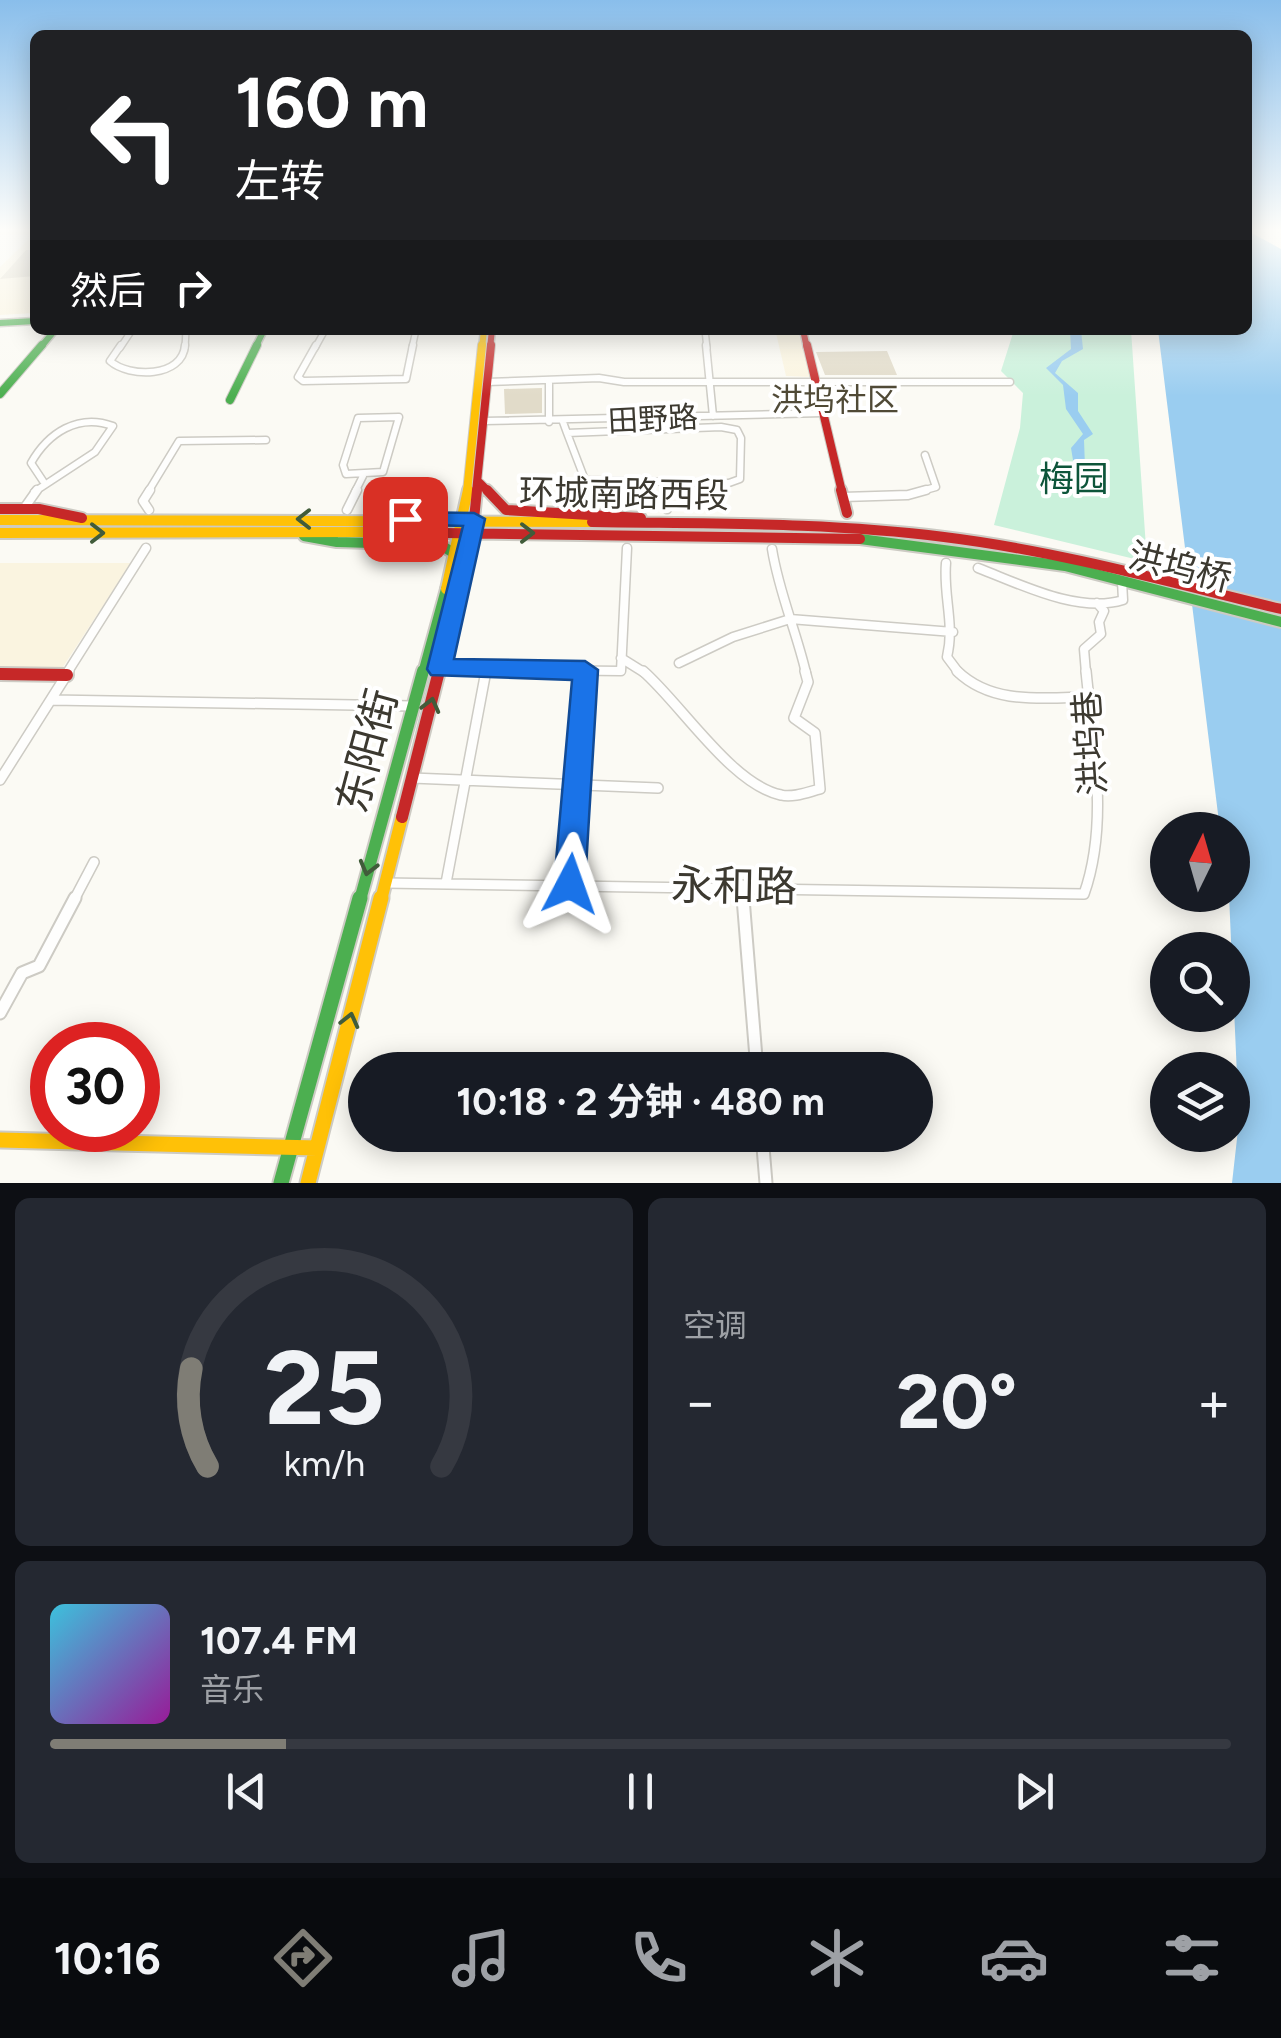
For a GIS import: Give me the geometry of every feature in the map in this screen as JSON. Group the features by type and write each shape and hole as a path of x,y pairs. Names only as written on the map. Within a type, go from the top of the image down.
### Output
{"main road":[{"path":"0,322 30,321"},
{"path":"0,394 51,335"},
{"path":"230,400 262,335"},
{"name":"东阳街","path":"308,1183 440,669 469,519 487,335"},
{"name":"东阳街","path":"469,519 479,482 488,335"},
{"path":"804,335 847,513"},
{"path":"479,482 491,500 506,510 598,512 666,522"},
{"path":"0,510 35,509 88,520"},
{"name":"环城南路西段","path":"0,520 469,519 858,528 948,537 1064,562"},
{"path":"283,532 337,542 441,544 455,554"},
{"name":"东阳街","path":"282,1183 455,554 467,532"},
{"name":"环城南路西段","path":"0,533 467,532 858,539 1064,562"},
{"name":"洪坞桥","path":"1064,562 1281,622"},
{"name":"洪坞桥","path":"1064,562 1281,610"},
{"path":"0,674 67,675"},
{"path":"0,1140 316,1148"}],"street":[{"path":"128,335 110,361 122,372 154,370 178,361 184,354 186,335"},
{"path":"322,335 298,377 303,382 406,379 415,335"},
{"path":"705,335 713,416"},
{"path":"549,422 550,380"},
{"path":"487,382 1010,382"},
{"name":"田野路","path":"484,421 823,414"},
{"path":"400,417 383,472 363,476 346,474 343,465 358,418 400,417"},
{"path":"35,509 26,507 27,501 43,481 93,456 113,426 76,422 48,440 31,463 43,481"},
{"path":"563,422 584,480 728,483 740,479 741,438 737,430 721,427 567,433"},
{"path":"149,510 143,501 179,440 266,440"},
{"path":"844,497 897,496 936,487 926,455"},
{"path":"348,510 363,476"},
{"path":"667,482 667,509"},
{"path":"0,780 146,548"},
{"path":"440,669 621,671 627,548"},
{"path":"622,658 648,669 674,703 748,775 782,795 820,789 814,733 794,718 808,682 790,619 778,595 772,550"},
{"path":"946,563 944,585 953,632 948,656 957,674 977,690 994,696 1087,697"},
{"path":"978,568 1020,584 1097,603 1123,600 1122,581"},
{"name":"洪坞巷","path":"1084,894 1093,876 1097,844 1084,649 1101,634 1104,610 1097,603"},
{"path":"680,663 733,636 790,619 953,632"},
{"path":"446,883 486,669"},
{"path":"570,884 585,670"},
{"path":"52,700 413,706"},
{"path":"412,778 658,788"},
{"path":"0,1013 22,972 39,966 94,862"},
{"name":"永和路","path":"385,883 742,885 1084,894"},
{"path":"742,885 756,1052"},
{"path":"763,1152 766,1183"}],"shaded area":[{"path":"0,286 30,286 30,313 0,315"},
{"path":"776,335 799,335 811,377 786,376"},
{"path":"0,563 131,563 61,670 0,669"}],"green space":[{"name":"梅园","path":"1012,335 1131,335 1147,562 994,525 1020,428 1023,393 1001,371"}],"water":[{"path":"1252,286 1281,286 1281,1183 1232,1183 1236,1152 1250,1152 1250,1052 1236,1052 1235,1032 1250,1032 1250,932 1231,932 1230,912 1250,912 1250,812 1218,812 1159,335 1252,335"},
{"path":"1070,335 1082,335 1083,349 1062,361 1055,373 1078,393 1078,411 1093,434 1084,440 1085,467 1074,466 1071,448 1083,434 1066,409 1063,385 1046,368 1071,349"}],"building":[{"path":"887,351 897,375 825,375 816,352"},
{"path":"542,388 542,413 505,414 504,389"}],"traffic: fast":[{"path":"0,323 30,321"},
{"path":"0,394 51,335"},
{"path":"230,400 262,335"},
{"path":"304,536 337,542 441,545 455,554"},
{"path":"860,539 1065,566 1281,622"},
{"path":"281,1183 446,589"}],"traffic: slow":[{"path":"446,589 466,506 483,335"},
{"path":"0,520 592,522"},
{"path":"0,533 378,532"},
{"path":"308,1183 402,817"},
{"path":"0,1140 317,1148"}],"traffic: jam":[{"path":"402,817 471,548 492,335"},
{"path":"804,335 847,513"},
{"path":"480,483 506,510 641,518"},
{"path":"0,509 39,509 82,518"},
{"path":"592,522 812,526 944,537 1071,559 1281,609"},
{"path":"378,532 860,539"},
{"path":"0,674 67,675"}],"district":[{"name":"洪坞社区","path":"835,400"}],"route":[{"path":"405,519 474,519 471,548 440,669 585,670 570,884"}]}
